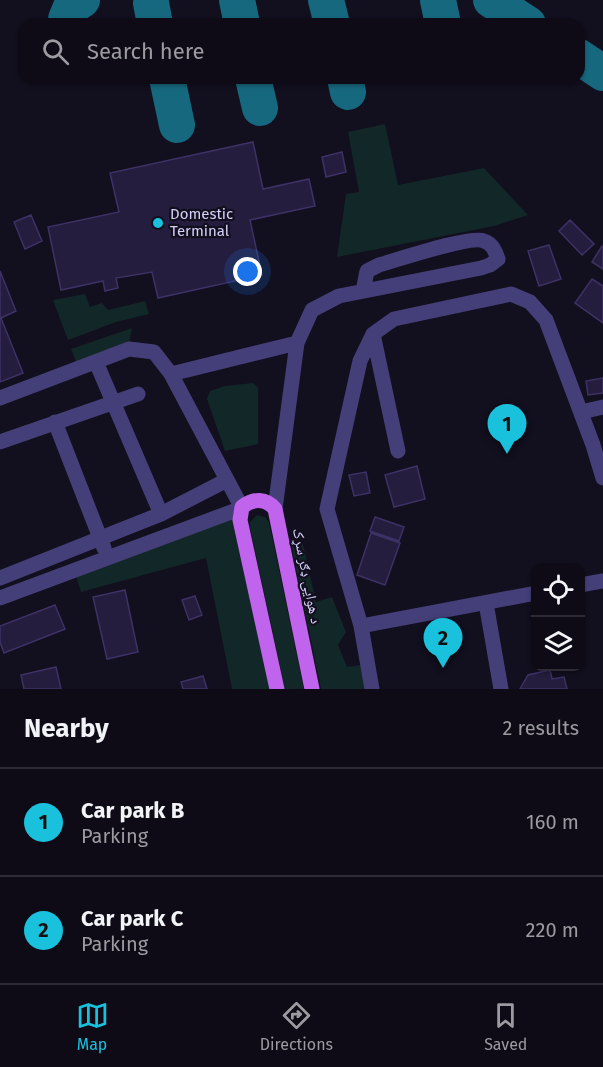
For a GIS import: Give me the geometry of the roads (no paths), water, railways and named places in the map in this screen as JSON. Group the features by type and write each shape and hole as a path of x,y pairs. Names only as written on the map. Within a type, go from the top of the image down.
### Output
{"main road":[{"path":"275,509 266,501 261,500 248,502 241,514 277,689"},
{"name":"د هوایی ډګر سړک","path":"275,509 312,689"}],"lane":[{"path":"275,509 297,343 312,310 339,296 481,268 498,259 494,248 484,240 467,241 379,265 367,271 363,291"},
{"path":"372,689 360,626 327,509 360,361 373,334 394,319 511,294 530,302 546,320 603,478"},
{"path":"373,334 398,451"},
{"path":"171,374 297,343"},
{"path":"0,398 129,349 154,352 171,374 227,480 241,514 107,558 0,598"},
{"path":"96,362 161,514"},
{"path":"0,442 138,394"},
{"path":"581,412 603,406"},
{"path":"55,422 107,558"},
{"path":"0,578 161,514 227,480"},
{"path":"585,584 603,581"},
{"path":"360,626 531,594"},
{"path":"486,603 501,689"}],"place":[{"name":"Domestic Terminal","path":"158,223"},
{"name":"Car park B","path":"507,454"},
{"name":"Car park C","path":"443,668"}]}
